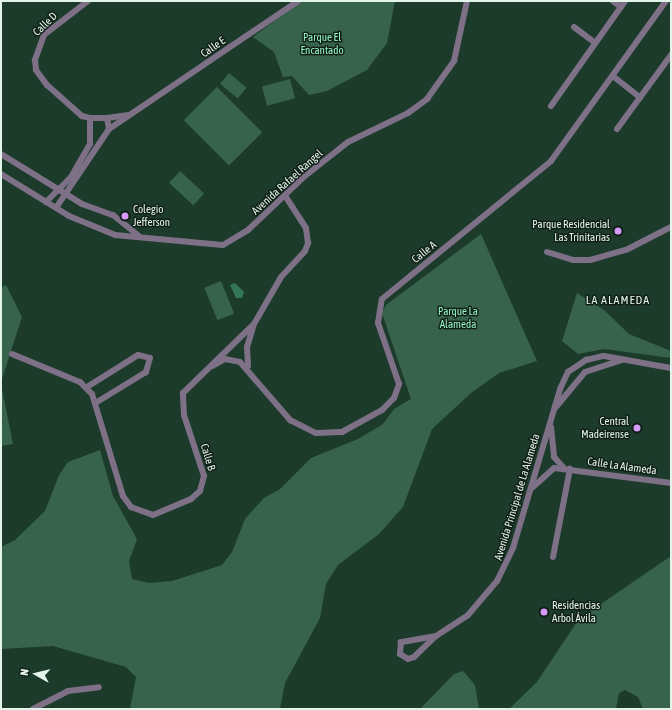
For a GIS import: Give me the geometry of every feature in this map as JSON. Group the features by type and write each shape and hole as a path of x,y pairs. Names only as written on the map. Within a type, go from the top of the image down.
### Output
{"street":[{"name":"Calle D","path":"88,1 44,35 35,60 47,85 82,116 90,118"},
{"name":"Calle E","path":"109,129 140,111 298,1"},
{"name":"Avenida Rafael Rangel","path":"1,174 56,208 115,235 140,236 223,245 248,230 348,142 408,113 427,99 454,61 467,1"},
{"path":"551,106 623,4 613,1"},
{"name":"Calle A","path":"248,366 285,415 310,431 323,434 342,432 382,410 394,398 399,384 378,323 382,299 551,161 614,77 666,1"},
{"path":"574,27 595,43"},
{"path":"617,129 671,55"},
{"path":"614,77 640,97"},
{"name":"Calle E","path":"107,118 140,111"},
{"path":"46,202 71,177 90,144 90,118 107,118 109,129 67,195 56,208"},
{"path":"1,154 67,195 121,220 140,236"},
{"name":"Calle B","path":"87,387 97,402 123,496 136,511 153,514 196,496 204,482 181,399 189,385 212,366 254,324 272,291 308,243 306,228 285,196"},
{"path":"115,235 123,230 121,220"},
{"path":"547,252 573,260 590,260 626,250 671,227"},
{"path":"212,366 230,359 248,366 247,347 254,324"},
{"path":"12,354 87,387 138,355 150,358 146,372 97,402"},
{"name":"Avenida Principal de La Alameda","path":"436,636 401,642 400,654 408,659 414,657 436,636 468,615 490,593 508,563 564,379 578,364 604,356 671,368"},
{"name":"Avenida Principal de La Alameda","path":"556,407 585,372 622,360"},
{"path":"578,364 585,372"},
{"path":"552,418 554,456 567,468 553,557"},
{"name":"Calle La Alameda","path":"531,490 547,471 567,468 671,483"},
{"path":"33,709 68,691 99,687"}],"green space":[{"name":"Parque El Encantado","path":"301,1 395,1 387,43 367,70 327,91 309,95 292,76 283,77 274,52 253,37"},
{"path":"229,73 247,88 238,99 220,84"},
{"path":"290,79 295,98 267,106 262,87"},
{"path":"217,87 262,132 229,165 184,120"},
{"path":"180,171 204,194 193,205 169,183"},
{"name":"Parque La Alameda","path":"481,234 537,361 499,373 471,393 432,429 403,507 379,534 338,565 326,584 320,618 285,683 280,709 130,709 136,677 126,667 53,646 1,649 1,547 15,540 45,511 59,475 68,462 100,450 113,496 137,539 129,561 132,579 149,583 172,581 222,565 232,552 245,519 264,498 280,489 311,458 358,439 383,424 394,409 411,399 382,313 386,305"},
{"path":"221,281 234,313 217,320 204,288"},
{"path":"6,285 22,317 1,382 1,288"},
{"path":"577,293 604,310 629,334 671,351 671,358 604,349 578,354 562,341"},
{"path":"1,384 13,444 1,446"},
{"path":"671,556 671,709 643,709 638,697 625,690 619,693 616,709 509,709 537,682 579,619"},
{"path":"463,671 475,685 479,709 420,709 454,674"}],"shaded area":[{"path":"235,283 244,292 242,298 236,298 230,285"}],"place":[{"name":"Colegio Jefferson","path":"125,216"},
{"name":"Parque Residencial Las Trinitarias","path":"618,231"},
{"name":"Central Madeirense","path":"637,428"},
{"name":"Residencias Arbol Ávila","path":"544,612"}],"district":[{"name":"LA ALAMEDA","path":"618,301"}]}
